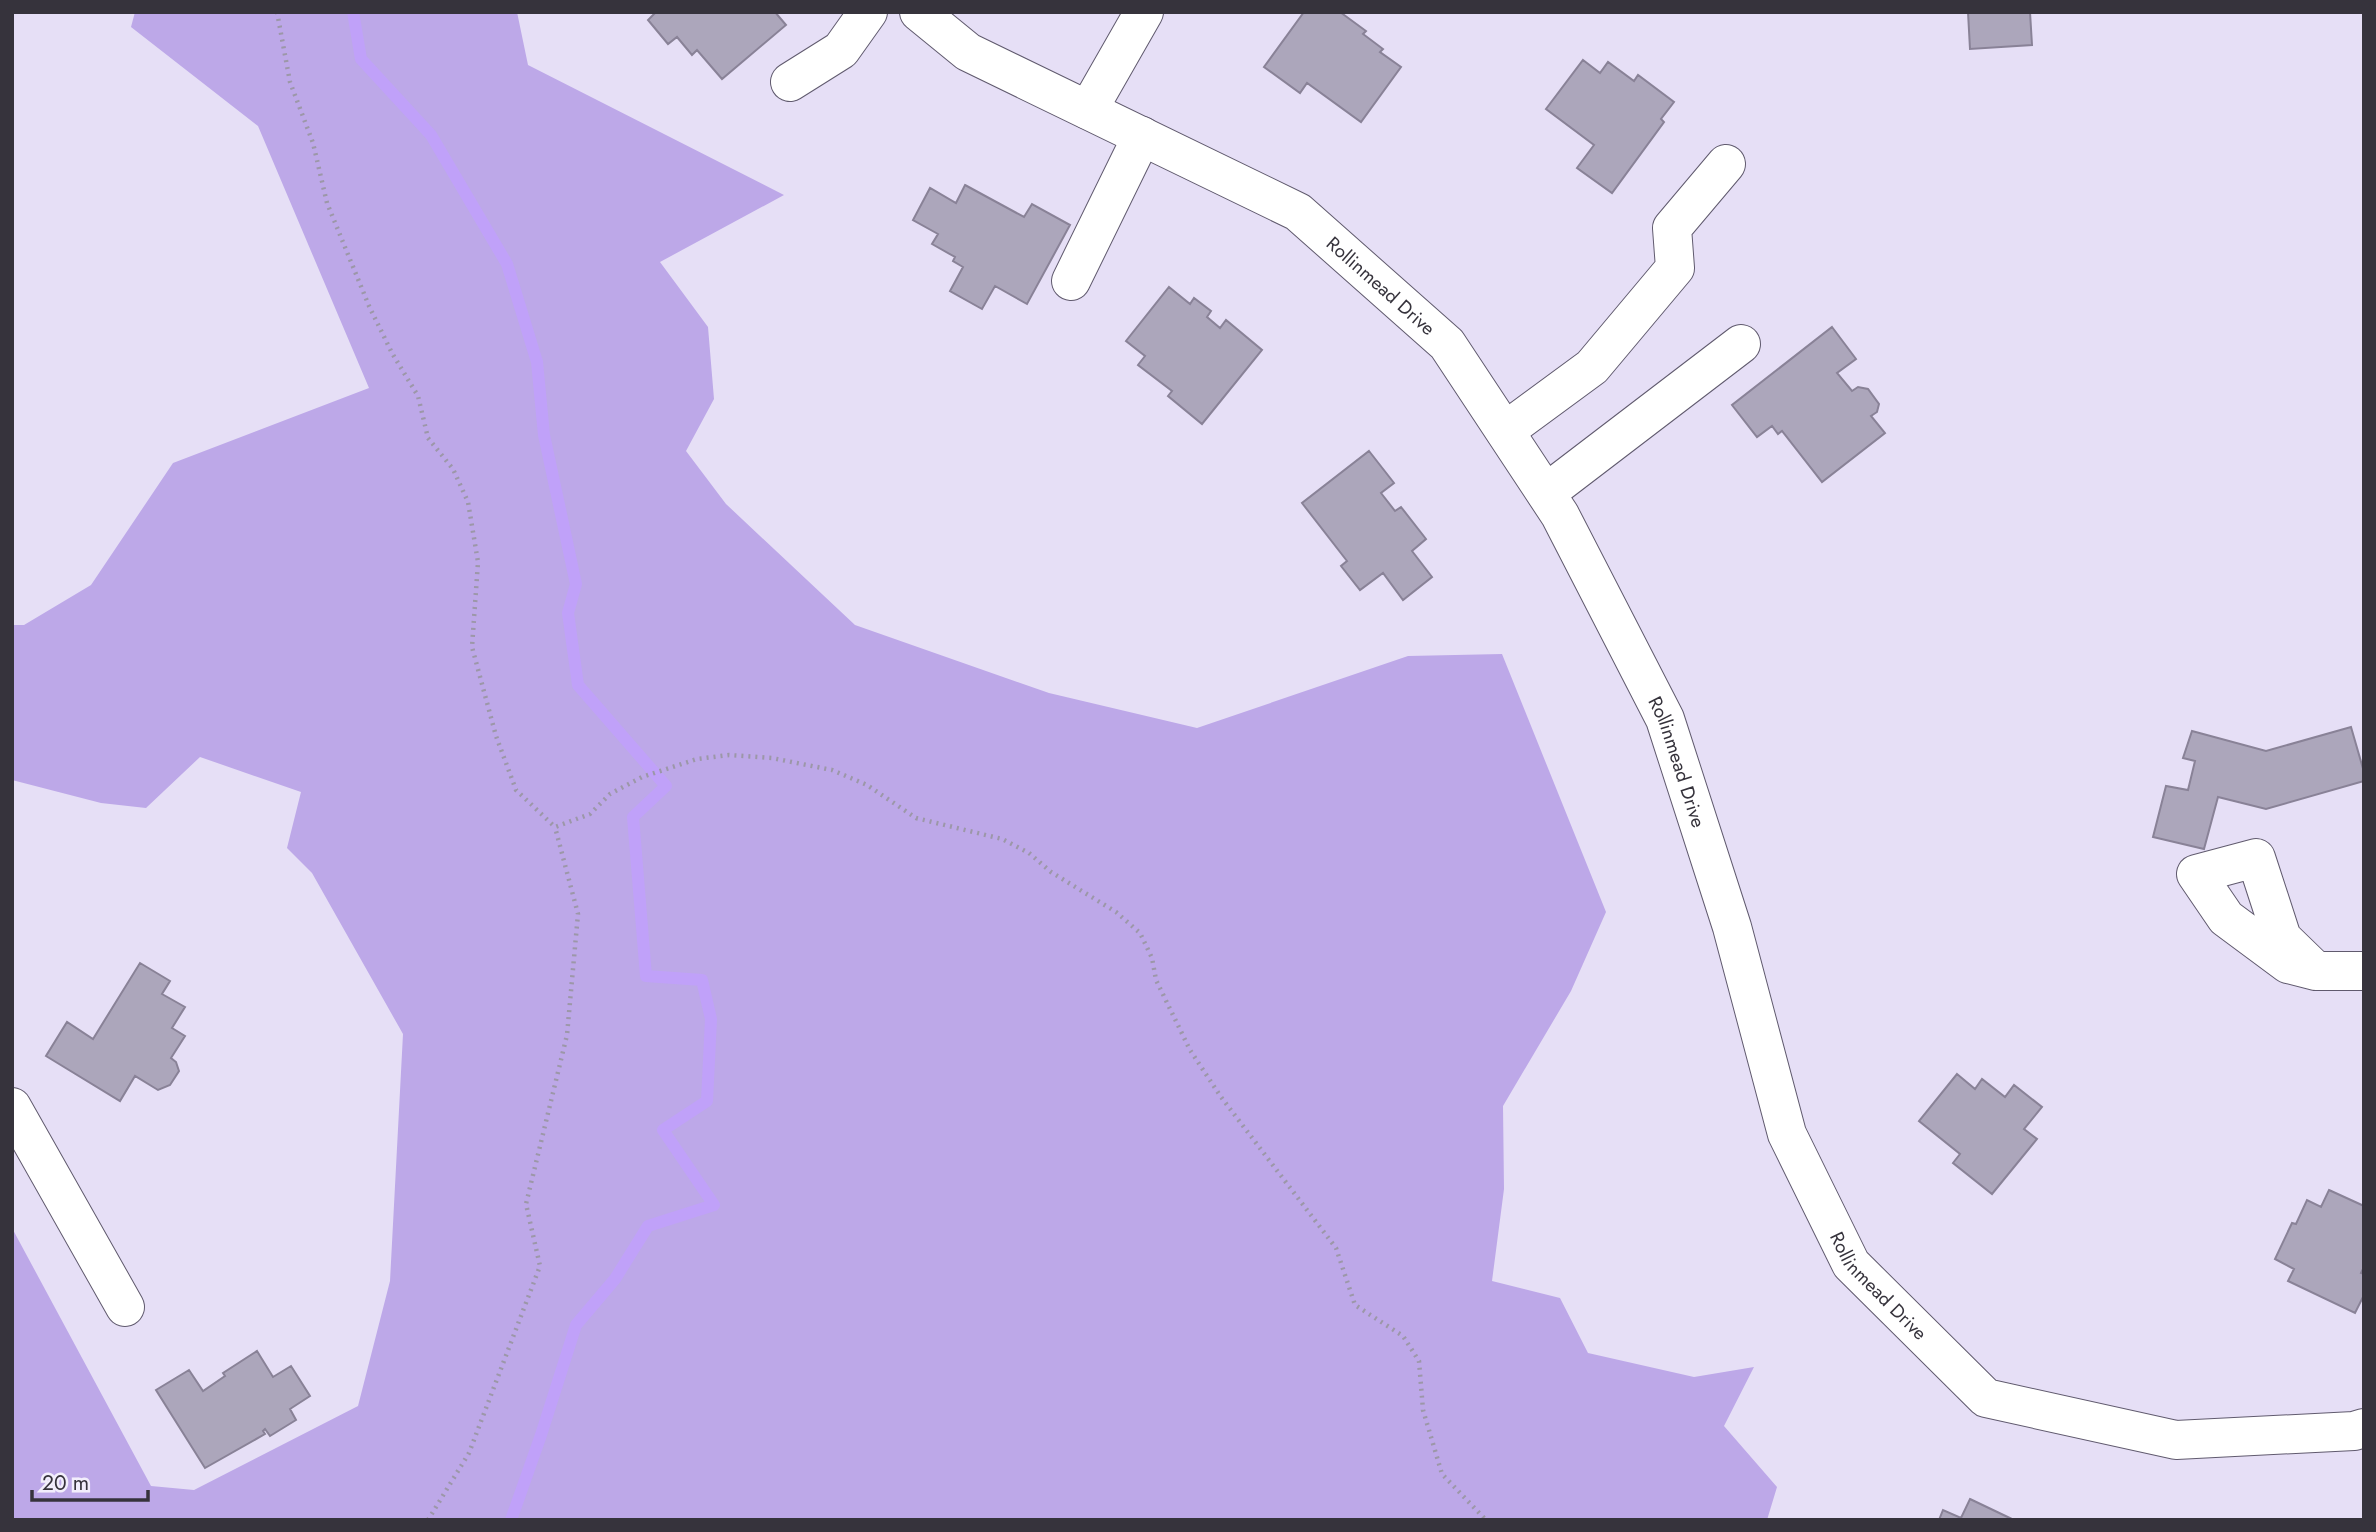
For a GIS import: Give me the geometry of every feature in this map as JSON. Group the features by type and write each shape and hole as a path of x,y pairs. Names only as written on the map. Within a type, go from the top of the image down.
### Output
{"street":[{"path":"790,82 841,50 869,12"},
{"name":"Rollinmead Drive","path":"919,12 968,52 1298,212 1447,344 1560,515 1665,719 1732,927 1787,1134 1851,1264 1986,1398 2176,1440 2364,1428"},
{"path":"1088,110 1143,12"},
{"path":"1071,281 1142,136"},
{"path":"1505,431 1592,367 1675,268 1672,228 1727,164"},
{"path":"1546,493 1741,344"},
{"path":"2316,971 2364,971"},
{"path":"12,1107 125,1307"}],"path":[{"path":"277,12 290,82 313,143 327,203 369,306 392,353 418,396 428,438 453,469 468,502 478,562 472,647 496,736 516,790 555,827 578,914 567,1035 526,1204 540,1266 469,1453 428,1520"},
{"path":"555,827 590,814 610,794 642,777 697,759 729,755 772,758 832,770 867,785 916,818 1002,839 1029,853 1051,872 1116,912 1140,933 1152,958 1156,980 1190,1050 1221,1097 1336,1248 1355,1305 1403,1336 1419,1361 1423,1410 1442,1474 1486,1520"}],"shaded area":[{"path":"135,12 517,12 528,65 784,195 660,262 708,327 714,399 686,451 726,504 855,625 1049,693 1197,728 1408,656 1502,654 1606,912 1571,991 1503,1106 1504,1189 1492,1281 1560,1298 1588,1353 1694,1377 1754,1367 1724,1426 1777,1487 1767,1520 12,1520 12,1228 151,1486 194,1490 358,1406 390,1281 403,1034 312,873 287,848 301,792 200,757 146,808 101,803 12,780 12,625 24,625 91,585 173,463 369,388 258,126 131,27"}],"building":[{"path":"656,12 775,12 786,25 722,79 697,50 692,55 677,37 668,44 648,20"},
{"path":"1304,12 1340,12 1366,31 1363,34 1383,49 1380,52 1401,67 1361,122 1307,83 1300,93 1264,67"},
{"path":"1968,12 2030,12 2032,45 1970,49"},
{"path":"1583,60 1600,73 1608,62 1634,81 1638,75 1674,102 1661,119 1664,122 1612,193 1577,168 1594,145 1546,109"},
{"path":"965,185 1024,217 1032,204 1070,225 1027,304 995,286 982,309 950,291 963,267 953,261 955,257 932,244 938,234 913,220 930,188 956,203"},
{"path":"1169,287 1190,304 1194,298 1211,311 1207,317 1220,328 1226,320 1262,350 1202,424 1168,396 1172,391 1138,365 1145,356 1126,341"},
{"path":"1832,327 1856,359 1837,373 1852,391 1858,387 1868,389 1879,404 1877,412 1871,416 1885,433 1822,482 1782,431 1778,434 1772,426 1757,437 1732,405"},
{"path":"1369,451 1394,483 1381,493 1395,511 1401,507 1426,539 1412,551 1432,577 1403,600 1383,573 1360,590 1341,566 1347,561 1302,503"},
{"path":"2351,727 2364,772 2364,781 2266,809 2218,797 2204,849 2153,837 2166,786 2188,790 2195,761 2183,758 2192,731 2266,751"},
{"path":"140,963 170,981 162,994 185,1007 172,1028 185,1036 171,1058 176,1062 179,1071 170,1085 158,1090 135,1076 120,1101 46,1056 67,1022 93,1039"},
{"path":"1957,1074 1975,1089 1982,1079 2005,1097 2014,1085 2042,1107 2024,1129 2037,1139 1992,1194 1953,1163 1960,1154 1919,1121"},
{"path":"2329,1190 2364,1206 2364,1267 2361,1273 2364,1274 2364,1295 2355,1313 2288,1281 2294,1269 2275,1259 2292,1223 2296,1224 2307,1200 2321,1207"},
{"path":"257,1351 273,1377 291,1366 310,1396 290,1409 296,1420 270,1436 265,1429 265,1434 205,1468 156,1390 189,1370 203,1391 225,1376 223,1373"},
{"path":"1970,1499 2014,1520 1939,1520 1943,1510 1961,1518"}],"waterway":[{"path":"353,12 361,59 431,135 507,264 537,362 544,435 576,584 568,613 578,685 666,786 633,817 646,976 702,980 711,1019 707,1101 663,1130 714,1205 648,1226 615,1279 576,1325 511,1520"}]}
